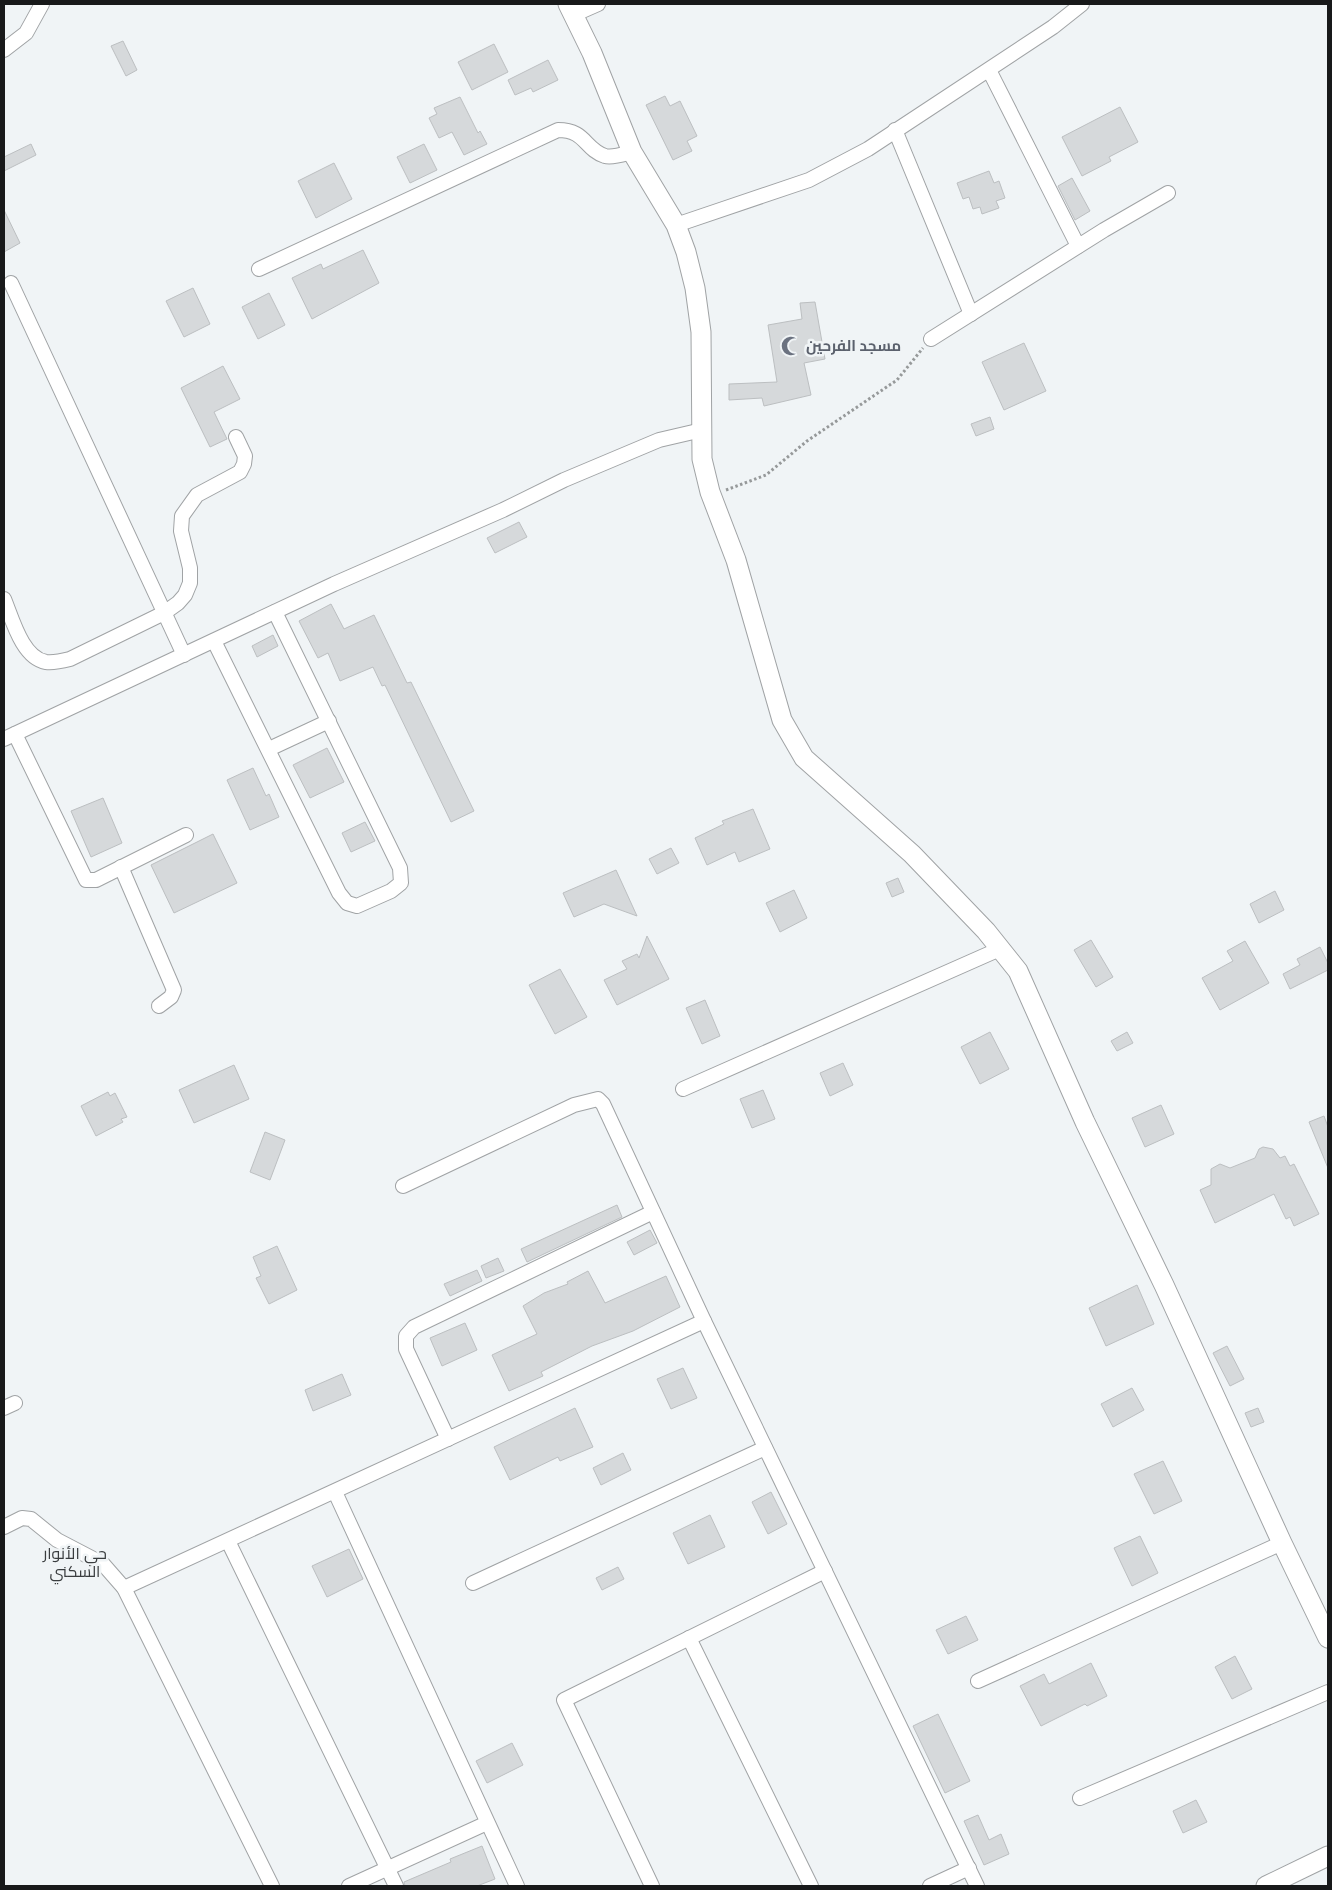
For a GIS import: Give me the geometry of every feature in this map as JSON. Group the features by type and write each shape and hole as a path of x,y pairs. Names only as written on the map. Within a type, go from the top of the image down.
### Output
{"street":[{"path":"4,50 26,33 42,4"},
{"path":"598,4 570,9 592,53 632,152 676,225 686,252 695,288 700,332 702,459 710,492 736,560 782,720 804,758 912,854 1002,948 1018,971 1085,1122 1164,1285 1282,1543 1328,1638"},
{"path":"676,225 809,180 868,149 1053,27 1082,4"},
{"path":"989,70 1078,246"},
{"path":"259,269 558,130 575,132 595,150 606,156 632,152"},
{"path":"895,130 971,314"},
{"path":"931,339 1078,246 1168,193"},
{"path":"11,283 184,655"},
{"path":"186,835 96,880 86,880 10,736 392,557 659,440 702,430"},
{"path":"4,599 7,611 24,645 34,657 44,662 54,663 70,659 164,612 182,599 190,583 190,568 181,531 182,516 190,502 197,495 240,472 245,456 236,437"},
{"path":"214,641 338,893 347,903 357,906 391,892 401,883 400,868 275,612"},
{"path":"269,750 329,721"},
{"path":"121,867 174,990 171,997 159,1006"},
{"path":"683,1089 1002,948"},
{"path":"402,1186 574,1105 598,1099 603,1104 704,1321 977,1886"},
{"path":"448,1439 406,1349 406,1336 414,1327 653,1212"},
{"path":"124,1588 704,1321"},
{"path":"473,1583 765,1448"},
{"path":"335,1492 517,1886"},
{"path":"4,1527 22,1518 31,1519 61,1542 103,1564 124,1588 272,1886"},
{"path":"228,1541 396,1886"},
{"path":"978,1681 1282,1543"},
{"path":"652,1886 564,1700 825,1571"},
{"path":"689,1638 811,1886"},
{"path":"1080,1798 1328,1692"},
{"path":"349,1886 487,1823"},
{"path":"1266,1886 1328,1856"},
{"path":"930,1886 969,1868"}],"path":[{"path":"710,492 732,490 766,475 808,441 897,380 931,339"}],"building":[{"path":"123,41 137,70 126,76 111,46"},
{"path":"494,44 508,72 472,90 458,62"},
{"path":"548,60 558,80 533,92 531,88 515,95 508,80"},
{"path":"665,96 670,106 680,101 697,136 687,141 692,151 673,160 646,105"},
{"path":"460,97 478,133 480,131 487,144 464,155 452,132 439,138 429,118 437,114 434,108"},
{"path":"1120,107 1138,142 1109,157 1111,161 1082,176 1062,137"},
{"path":"31,144 36,155 4,171 4,157"},
{"path":"424,144 437,170 410,183 397,157"},
{"path":"334,163 352,199 316,218 298,181"},
{"path":"989,171 994,183 999,181 1005,198 996,201 999,208 982,214 980,207 973,209 969,197 963,199 957,183"},
{"path":"1072,178 1090,211 1075,220 1058,186"},
{"path":"4,210 20,243 4,252"},
{"path":"363,250 379,283 312,319 292,278 321,264 323,269"},
{"path":"193,288 210,324 184,337 166,301"},
{"path":"269,293 285,325 258,339 242,307"},
{"path":"815,302 825,359 804,363 811,395 764,406 762,398 729,400 729,384 777,382 768,325 802,319 800,303"},
{"path":"1024,343 1046,391 1004,410 982,362"},
{"path":"223,366 240,399 214,412 227,439 210,447 181,388"},
{"path":"990,417 994,429 976,436 971,424"},
{"path":"519,522 527,537 495,553 487,538"},
{"path":"331,604 344,629 374,615 407,683 411,682 474,811 451,822 385,685 382,686 373,667 340,681 328,653 318,658 299,621"},
{"path":"273,635 278,646 257,657 252,646"},
{"path":"327,748 344,782 310,798 293,765"},
{"path":"253,768 266,796 269,794 279,817 250,830 227,780"},
{"path":"103,798 122,843 91,857 71,811"},
{"path":"753,809 770,849 739,862 735,852 707,865 695,838 724,824 722,821"},
{"path":"365,822 375,841 351,852 342,833"},
{"path":"213,834 237,883 174,913 151,865"},
{"path":"671,848 679,863 657,874 649,859"},
{"path":"616,870 637,916 604,904 574,917 563,893"},
{"path":"898,878 904,892 892,897 886,883"},
{"path":"794,890 807,918 780,932 766,903"},
{"path":"1275,891 1284,910 1259,923 1250,904"},
{"path":"647,936 669,979 617,1005 604,980 627,969 622,961 637,954 639,958"},
{"path":"1091,940 1113,977 1096,987 1074,950"},
{"path":"1245,941 1269,983 1220,1010 1202,978 1233,961 1227,951"},
{"path":"1320,947 1328,963 1328,970 1290,989 1283,974 1300,965 1297,959"},
{"path":"560,969 587,1017 555,1034 529,985"},
{"path":"705,1000 720,1036 702,1044 686,1008"},
{"path":"990,1032 1009,1069 980,1084 961,1047"},
{"path":"1127,1032 1133,1043 1117,1051 1111,1041"},
{"path":"843,1063 853,1085 830,1096 820,1073"},
{"path":"234,1065 249,1099 194,1123 179,1090"},
{"path":"763,1090 775,1119 752,1128 740,1099"},
{"path":"108,1092 110,1096 115,1093 127,1117 121,1119 123,1122 96,1136 81,1106"},
{"path":"1161,1105 1174,1134 1145,1147 1132,1118"},
{"path":"1324,1116 1328,1127 1328,1168 1309,1122"},
{"path":"265,1132 285,1140 270,1180 250,1172"},
{"path":"1263,1147 1273,1149 1280,1158 1285,1156 1290,1166 1294,1164 1319,1214 1294,1226 1290,1217 1286,1219 1274,1194 1215,1223 1200,1190 1211,1185 1211,1169 1220,1164 1230,1168 1255,1158 1259,1149"},
{"path":"617,1205 622,1217 527,1262 521,1249"},
{"path":"650,1230 657,1243 634,1255 627,1242"},
{"path":"277,1246 297,1290 269,1304 256,1278 261,1276 253,1257"},
{"path":"498,1258 504,1271 486,1278 481,1266"},
{"path":"477,1270 482,1281 450,1296 444,1284"},
{"path":"588,1271 605,1303 666,1276 680,1307 633,1331 592,1346 541,1372 543,1376 509,1391 492,1355 537,1334 523,1306 544,1293 568,1284 567,1282"},
{"path":"1137,1285 1154,1324 1106,1346 1089,1308"},
{"path":"465,1323 477,1350 442,1366 430,1338"},
{"path":"1227,1346 1244,1379 1230,1386 1213,1353"},
{"path":"683,1368 697,1398 671,1409 657,1379"},
{"path":"342,1374 351,1395 313,1411 305,1390"},
{"path":"1132,1388 1144,1410 1113,1427 1101,1404"},
{"path":"575,1408 593,1447 560,1461 558,1457 510,1480 494,1447"},
{"path":"1258,1408 1264,1422 1251,1427 1245,1413"},
{"path":"623,1453 631,1470 601,1485 593,1468"},
{"path":"1163,1461 1182,1501 1154,1514 1134,1474"},
{"path":"771,1492 787,1524 768,1534 752,1502"},
{"path":"710,1515 725,1547 688,1564 673,1533"},
{"path":"1140,1536 1158,1573 1132,1586 1114,1548"},
{"path":"349,1549 363,1579 327,1597 312,1566"},
{"path":"618,1567 624,1579 602,1590 596,1578"},
{"path":"966,1616 978,1640 948,1654 936,1630"},
{"path":"1235,1656 1252,1689 1232,1699 1215,1667"},
{"path":"1091,1663 1107,1696 1087,1706 1085,1704 1041,1726 1020,1686 1044,1674 1049,1684"},
{"path":"938,1714 970,1781 945,1793 913,1726"},
{"path":"512,1743 523,1765 487,1783 476,1761"},
{"path":"1196,1800 1207,1822 1183,1833 1173,1811"},
{"path":"978,1815 989,1840 1001,1834 1009,1854 984,1865 964,1821"},
{"path":"482,1846 495,1879 477,1886 405,1886 404,1882 451,1862 450,1859"}],"place":[{"name":"مسجد الفرحين","path":"791,346"}],"district":[{"name":"حي الأنوار السكني","path":"75,1562"}]}
